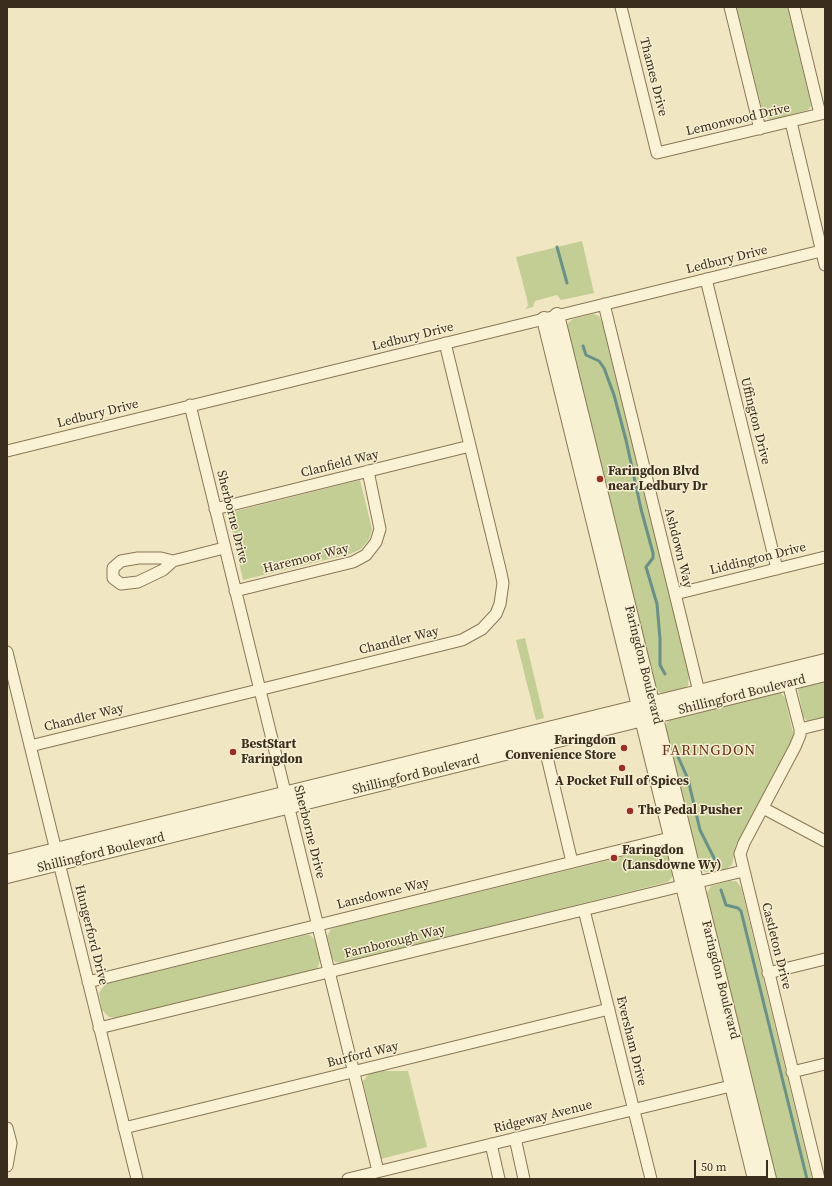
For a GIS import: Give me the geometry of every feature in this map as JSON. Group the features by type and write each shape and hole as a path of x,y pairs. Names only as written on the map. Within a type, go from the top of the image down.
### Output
{"street":[{"name":"Thames Drive","path":"621,7 657,153"},
{"path":"730,7 760,129"},
{"path":"794,7 823,113"},
{"name":"Lemonwood Drive","path":"657,153 791,122 823,113"},
{"path":"791,122 823,251 825,265"},
{"name":"Ledbury Drive","path":"7,451 823,251"},
{"name":"Uffington Drive","path":"706,279 778,569"},
{"name":"Ashdown Way","path":"604,304 701,698"},
{"name":"Faringdon Boulevard","path":"550,317 739,1084 769,1179"},
{"name":"Chandler Way","path":"30,746 462,640 482,629 490,621 500,604 503,583 445,343"},
{"name":"Sherborne Drive","path":"190,405 378,1172"},
{"name":"Clanfield Way","path":"215,509 470,446"},
{"name":"Haremoor Way","path":"235,591 353,562 366,554 376,542 380,529 368,471"},
{"path":"173,561 161,558 138,558 121,561 113,568 113,578 121,584 138,582 163,570 173,561 224,548"},
{"name":"Liddington Drive","path":"675,594 825,557"},
{"name":"Hungerford Drive","path":"7,652 137,1179"},
{"name":"Shillingford Boulevard","path":"7,876 57,857 787,677 825,661"},
{"name":"Shillingford Boulevard","path":"787,677 825,674"},
{"path":"787,677 800,729 825,723"},
{"name":"Castleton Drive","path":"800,729 798,741 741,848 740,859 792,1072 820,1173"},
{"path":"543,738 572,862"},
{"path":"763,808 825,841"},
{"name":"Lansdowne Way","path":"88,982 678,836"},
{"name":"Shillingford Boulevard","path":"7,862 57,857"},
{"name":"Farnborough Way","path":"99,1028 743,871"},
{"name":"Eversham Drive","path":"584,910 651,1179"},
{"path":"768,973 825,959"},
{"name":"Burford Way","path":"124,1128 609,1009"},
{"path":"792,1072 825,1064"},
{"name":"Faringdon Boulevard","path":"739,1084 755,1179"},
{"name":"Ridgeway Avenue","path":"348,1179 739,1084"},
{"path":"7,1128 11,1143 7,1166"},
{"path":"515,1138 524,1179"},
{"path":"491,1144 499,1179"}],"green space":[{"path":"736,7 788,7 810,100 811,106 808,110 772,120 764,117"},
{"path":"582,241 594,293 561,300 557,295 535,301 533,307 525,309 528,306 527,299 516,257"},
{"path":"593,314 599,316 602,322 689,675 688,685 684,690 662,694 655,689 566,328 569,322 573,319"},
{"path":"360,480 372,529 369,539 361,549 350,554 243,580 228,513"},
{"path":"525,638 544,718 536,720 516,640"},
{"path":"825,680 825,718 807,721 803,716 798,690 801,686"},
{"path":"780,692 785,698 794,737 736,845 732,865 726,869 705,872 698,866 665,727 666,724 670,719"},
{"path":"654,849 661,849 668,852 674,875 668,882 343,963 335,962 332,958 327,936 331,929"},
{"path":"736,881 741,887 812,1179 774,1179 706,894 711,886"},
{"path":"310,935 314,939 320,960 318,967 314,970 117,1018 109,1017 102,1010 99,993 106,984"},
{"path":"381,1071 408,1071 427,1147 381,1159 363,1081 369,1074"}],"waterway":[{"path":"557,247 567,283"},
{"path":"583,346 586,355 599,361 604,368 614,395 626,440 641,509 653,553 653,558 646,567 657,604 660,639 660,665 665,674"},
{"path":"675,750 688,779 700,830 716,862"},
{"path":"721,890 726,905 738,908 741,911 807,1179"}],"place":[{"name":"Faringdon Blvd near Ledbury Dr","path":"600,479"},
{"name":"Faringdon Convenience Store","path":"624,748"},
{"name":"BestStart Faringdon","path":"233,752"},
{"name":"A Pocket Full of Spices","path":"622,768"},
{"name":"The Pedal Pusher","path":"630,811"},
{"name":"Faringdon (Lansdowne Wy)","path":"614,858"}],"district":[{"name":"FARINGDON","path":"709,751"}]}
